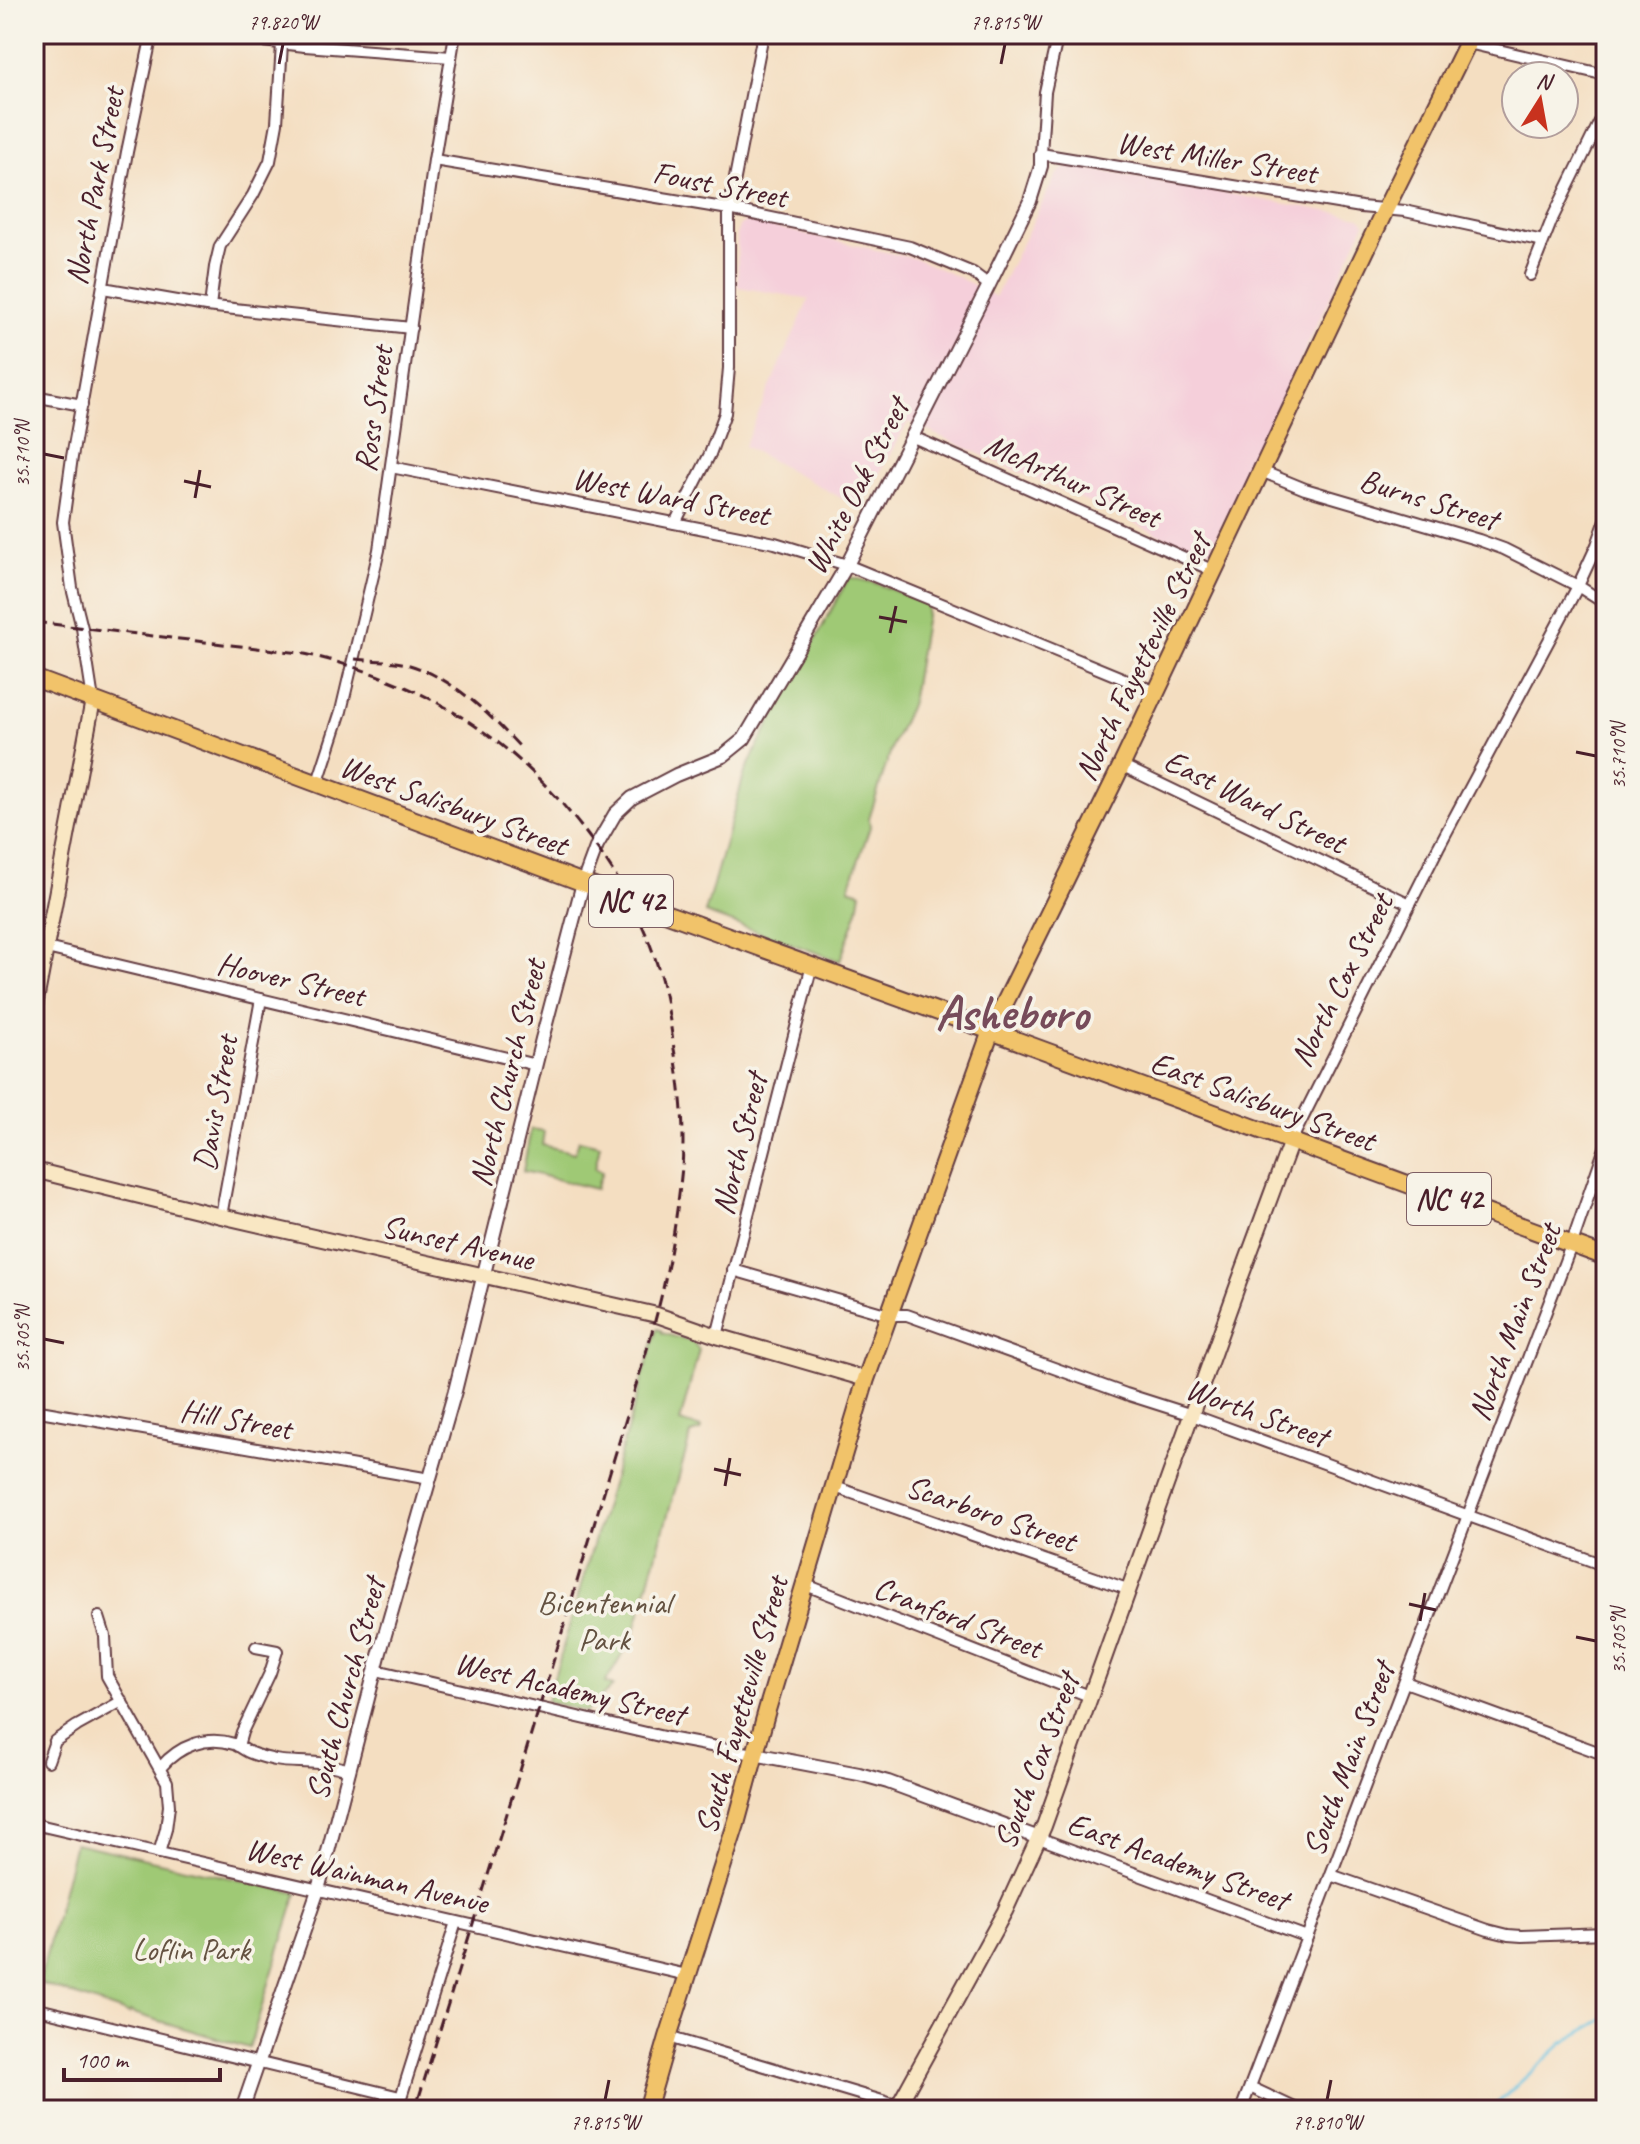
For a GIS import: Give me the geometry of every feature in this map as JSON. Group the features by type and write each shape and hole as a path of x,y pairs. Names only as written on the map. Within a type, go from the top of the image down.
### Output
{"main road":[{"name":"North Fayetteville Street","path":"889,1315 991,1031 1470,38"},
{"name":"West Salisbury Street","path":"34,678 317,785 991,1031"},
{"name":"North Park Street","path":"34,1011 40,947 93,700"},
{"name":"East Salisbury Street","path":"991,1031 1606,1257"},
{"name":"North Cox Street","path":"1192,1415 1291,1141"},
{"name":"Sunset Avenue","path":"34,1170 483,1277 657,1315 717,1336 866,1379"},
{"name":"South Fayetteville Street","path":"647,2110 736,1824 866,1379 889,1315"},
{"name":"South Cox Street","path":"897,2108 1005,1911 1039,1838 1192,1415"}],"street":[{"name":"North Park Street","path":"93,700 63,531 64,507 127,152 152,34"},
{"path":"201,34 282,44 451,57"},
{"path":"305,46 309,34"},
{"name":"Ross Street","path":"317,785 341,711 373,581 455,34"},
{"path":"675,523 710,454 725,413 729,368 729,209 763,34"},
{"name":"White Oak Street","path":"583,883 597,845 615,814 632,798 676,775 723,756 744,739 847,565 1030,201 1041,166 1045,92 1058,34"},
{"path":"1470,38 1606,75"},
{"path":"210,306 220,246 263,178 273,152 282,44"},
{"path":"1530,275 1606,109"},
{"name":"West Miller Street","path":"1041,154 1210,183 1405,211 1543,241"},
{"name":"Foust Street","path":"434,160 729,209 910,247 973,273 989,285"},
{"path":"103,288 210,306 411,328"},
{"path":"34,396 82,405"},
{"name":"McArthur Street","path":"911,436 1214,571"},
{"name":"West Ward Street","path":"391,467 775,543 847,565 1156,692"},
{"name":"Burns Street","path":"1261,471 1305,489 1504,549 1578,586 1606,604"},
{"name":"North Cox Street","path":"1291,1141 1475,777 1578,586 1606,520"},
{"name":"East Ward Street","path":"1121,765 1410,904"},
{"name":"North Church Street","path":"483,1277 583,883"},
{"name":"Hoover Street","path":"40,947 536,1065"},
{"name":"North Street","path":"717,1336 812,965"},
{"name":"Davis Street","path":"221,1216 261,999"},
{"name":"North Main Street","path":"1468,1517 1606,1145"},
{"name":"Worth Street","path":"733,1270 889,1315 907,1315 1606,1566"},
{"name":"South Church Street","path":"242,2110 318,1890 455,1391 483,1277"},
{"name":"Hill Street","path":"34,1410 430,1479"},
{"name":"Scarboro Street","path":"835,1487 1130,1590"},
{"name":"South Main Street","path":"1241,2110 1468,1517"},
{"name":"Cranford Street","path":"806,1585 1092,1697"},
{"path":"99,1617 105,1636 107,1676 167,1782 169,1806 159,1853"},
{"path":"238,1746 277,1651 256,1647"},
{"name":"West Academy Street","path":"376,1670 668,1738 754,1754"},
{"path":"1405,1682 1606,1755"},
{"path":"48,1761 55,1741 122,1701"},
{"path":"161,1767 175,1754 198,1742 215,1741 272,1759 350,1770"},
{"name":"East Academy Street","path":"754,1754 888,1782 1307,1937"},
{"name":"West Wainman Avenue","path":"34,1824 687,1975"},
{"path":"1331,1875 1508,1935 1606,1933"},
{"path":"397,2110 456,1922"},
{"path":"34,2008 400,2097"},
{"path":"668,2037 897,2108"},
{"path":"1250,2087 1299,2110"}],"shaded area":[{"path":"1071,167 1360,217 1365,223 1211,550 1196,551 908,422 860,508 744,446 809,299 738,287 739,226 752,222 917,259 995,297 1056,175"}],"green space":[{"path":"849,577 875,583 928,604 911,703 893,743 849,888 861,892 840,961 705,913 744,775"},
{"path":"531,1129 544,1131 542,1145 575,1153 579,1140 600,1145 595,1168 602,1172 596,1189 523,1171"},
{"name":"Bicentennial Park","path":"657,1329 693,1342 699,1350 680,1422 701,1428 691,1434 633,1637 605,1683 613,1686 586,1712 547,1701"},
{"name":"Loflin Park","path":"75,1843 297,1893 249,2048 129,2014 39,1983"}],"waterway":[{"path":"1490,2110 1563,2043 1606,2018"}],"railway":[{"path":"34,622 300,653 378,676 449,709 513,755 542,782 583,829 630,900 648,938 662,980 679,1078 683,1138 678,1205 665,1280 550,1672 415,2110"},
{"path":"355,659 406,664 439,678 469,698 522,749"}],"district":[{"name":"Asheboro","path":"1012,1012"}]}
